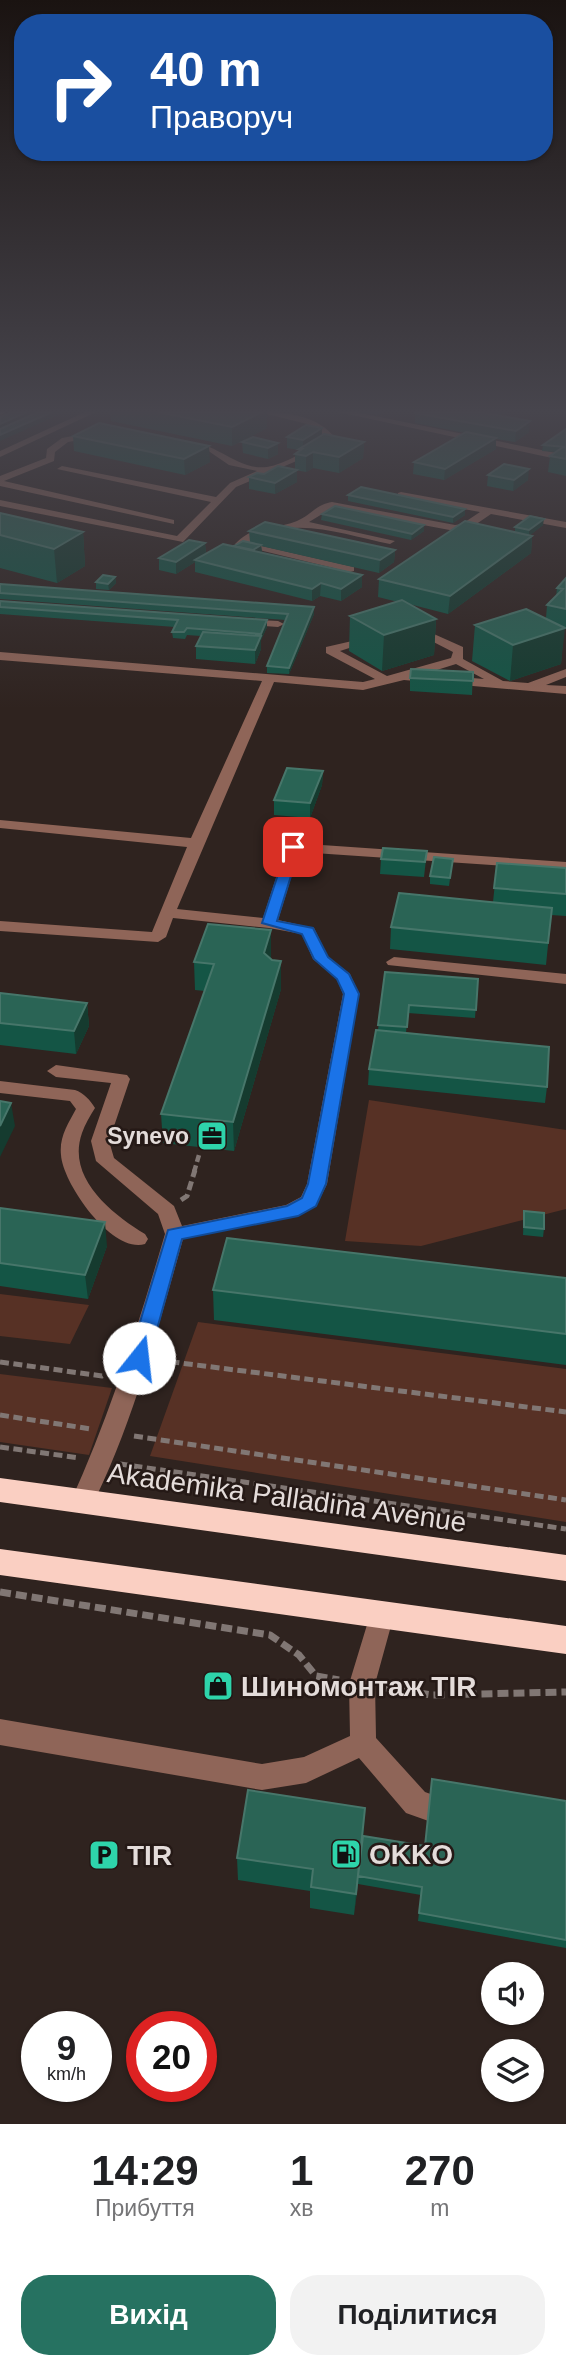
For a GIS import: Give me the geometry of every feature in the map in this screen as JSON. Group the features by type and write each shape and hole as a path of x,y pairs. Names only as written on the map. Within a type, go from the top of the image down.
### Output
{"highway":[{"name":"Akademika Palladina Avenue","path":"0,1490 566,1568"},
{"path":"0,1562 566,1640"}],"street":[{"path":"39,511 179,540 208,511"},
{"path":"125,511 170,522"},
{"path":"301,523 317,511"},
{"path":"365,511 455,528 465,527 488,512"},
{"path":"483,511 510,513 566,525"},
{"path":"350,569 240,544 269,527 301,523 390,541"},
{"path":"236,621 278,624"},
{"path":"397,629 410,625 503,685"},
{"path":"383,634 330,650 385,680"},
{"path":"0,656 363,686 404,676 458,655 472,646"},
{"path":"528,687 566,673"},
{"path":"404,676 566,690"},
{"path":"0,926 158,937 196,842 269,680"},
{"path":"0,824 196,842"},
{"path":"270,923 293,847 566,866"},
{"path":"168,913 270,923 308,931 321,959 344,977 351,994 317,1184 309,1201 291,1211 174,1234"},
{"path":"394,962 566,979"},
{"path":"56,1071 121,1079 100,1141 105,1161 167,1211 174,1234 139,1358 113,1433 82,1503"},
{"path":"0,1087 75,1096 86,1108 71,1137 71,1167 83,1194 124,1231 138,1239"},
{"path":"382,1615 362,1684 363,1744 416,1803 479,1825"},
{"path":"0,1732 262,1777 306,1770 363,1744"}],"path":[{"path":"167,1211 187,1196 198,1155"},
{"path":"0,1362 102,1376 139,1358 566,1412"},
{"path":"0,1416 99,1431"},
{"path":"141,1437 566,1500"},
{"path":"0,1447 566,1529"},
{"path":"0,1592 270,1635 299,1655 316,1676 432,1695 566,1692"}],"shaded area":[{"path":"369,1100 566,1130 566,1209 421,1246 345,1241"},
{"path":"0,1294 89,1305 70,1344 0,1336"},
{"path":"198,1322 566,1369 566,1522 150,1456"},
{"path":"0,1374 112,1388 89,1455 0,1442"}],"building":[{"path":"327,511 359,511 424,525 412,534 322,514"},
{"path":"425,511 462,511 453,517"},
{"path":"0,513 83,532 54,549 0,535"},
{"path":"530,516 544,519 529,530 515,527"},
{"path":"465,521 532,536 450,596 379,579"},
{"path":"265,522 395,550 380,560 249,531"},
{"path":"189,540 205,543 176,562 159,558"},
{"path":"243,541 261,545 253,550 234,546"},
{"path":"223,544 362,575 341,589 321,583 312,589 195,560"},
{"path":"103,575 115,577 108,584 96,582"},
{"path":"566,578 566,609 547,605 563,589 557,588"},
{"path":"0,584 314,607 289,668 267,666 288,614 0,593"},
{"path":"402,600 436,619 384,635 350,616"},
{"path":"0,601 267,620 261,634 187,628 184,632 172,632 178,620 0,607"},
{"path":"526,609 565,628 513,645 475,625"},
{"path":"203,632 261,636 255,650 196,646"},
{"path":"411,669 473,672 473,681 410,678"},
{"path":"287,768 323,771 310,803 274,800"},
{"path":"383,848 427,851 425,862 381,859"},
{"path":"434,857 453,859 450,878 430,876"},
{"path":"497,863 566,868 566,894 494,888"},
{"path":"399,893 552,908 548,943 391,927"},
{"path":"208,924 271,930 264,953 272,960 281,961 233,1122 161,1114 214,964 194,962"},
{"path":"385,972 478,979 476,1010 409,1005 407,1027 378,1025"},
{"path":"0,993 87,1003 74,1031 0,1023"},
{"path":"376,1030 549,1047 547,1087 369,1069"},
{"path":"0,1101 11,1103 0,1126"},
{"path":"0,1208 105,1222 85,1275 0,1263"},
{"path":"524,1211 544,1213 544,1229 524,1227"},
{"path":"227,1238 566,1278 566,1334 213,1290"},
{"path":"432,1779 566,1801 566,1940 419,1913 422,1887 358,1876 363,1836 425,1846"},
{"path":"248,1790 365,1808 356,1894 311,1887 313,1869 237,1858"}],"place":[{"name":"Synevo","path":"212,1136"},
{"name":"Шиномонтаж TIR","path":"218,1686"},
{"name":"OKKO","path":"346,1854"},
{"name":"TIR","path":"104,1855"}],"route":[{"path":"139,1358 174,1234 291,1211 309,1201 317,1184 351,994 344,977 321,959 308,931 270,923 293,847"}]}
